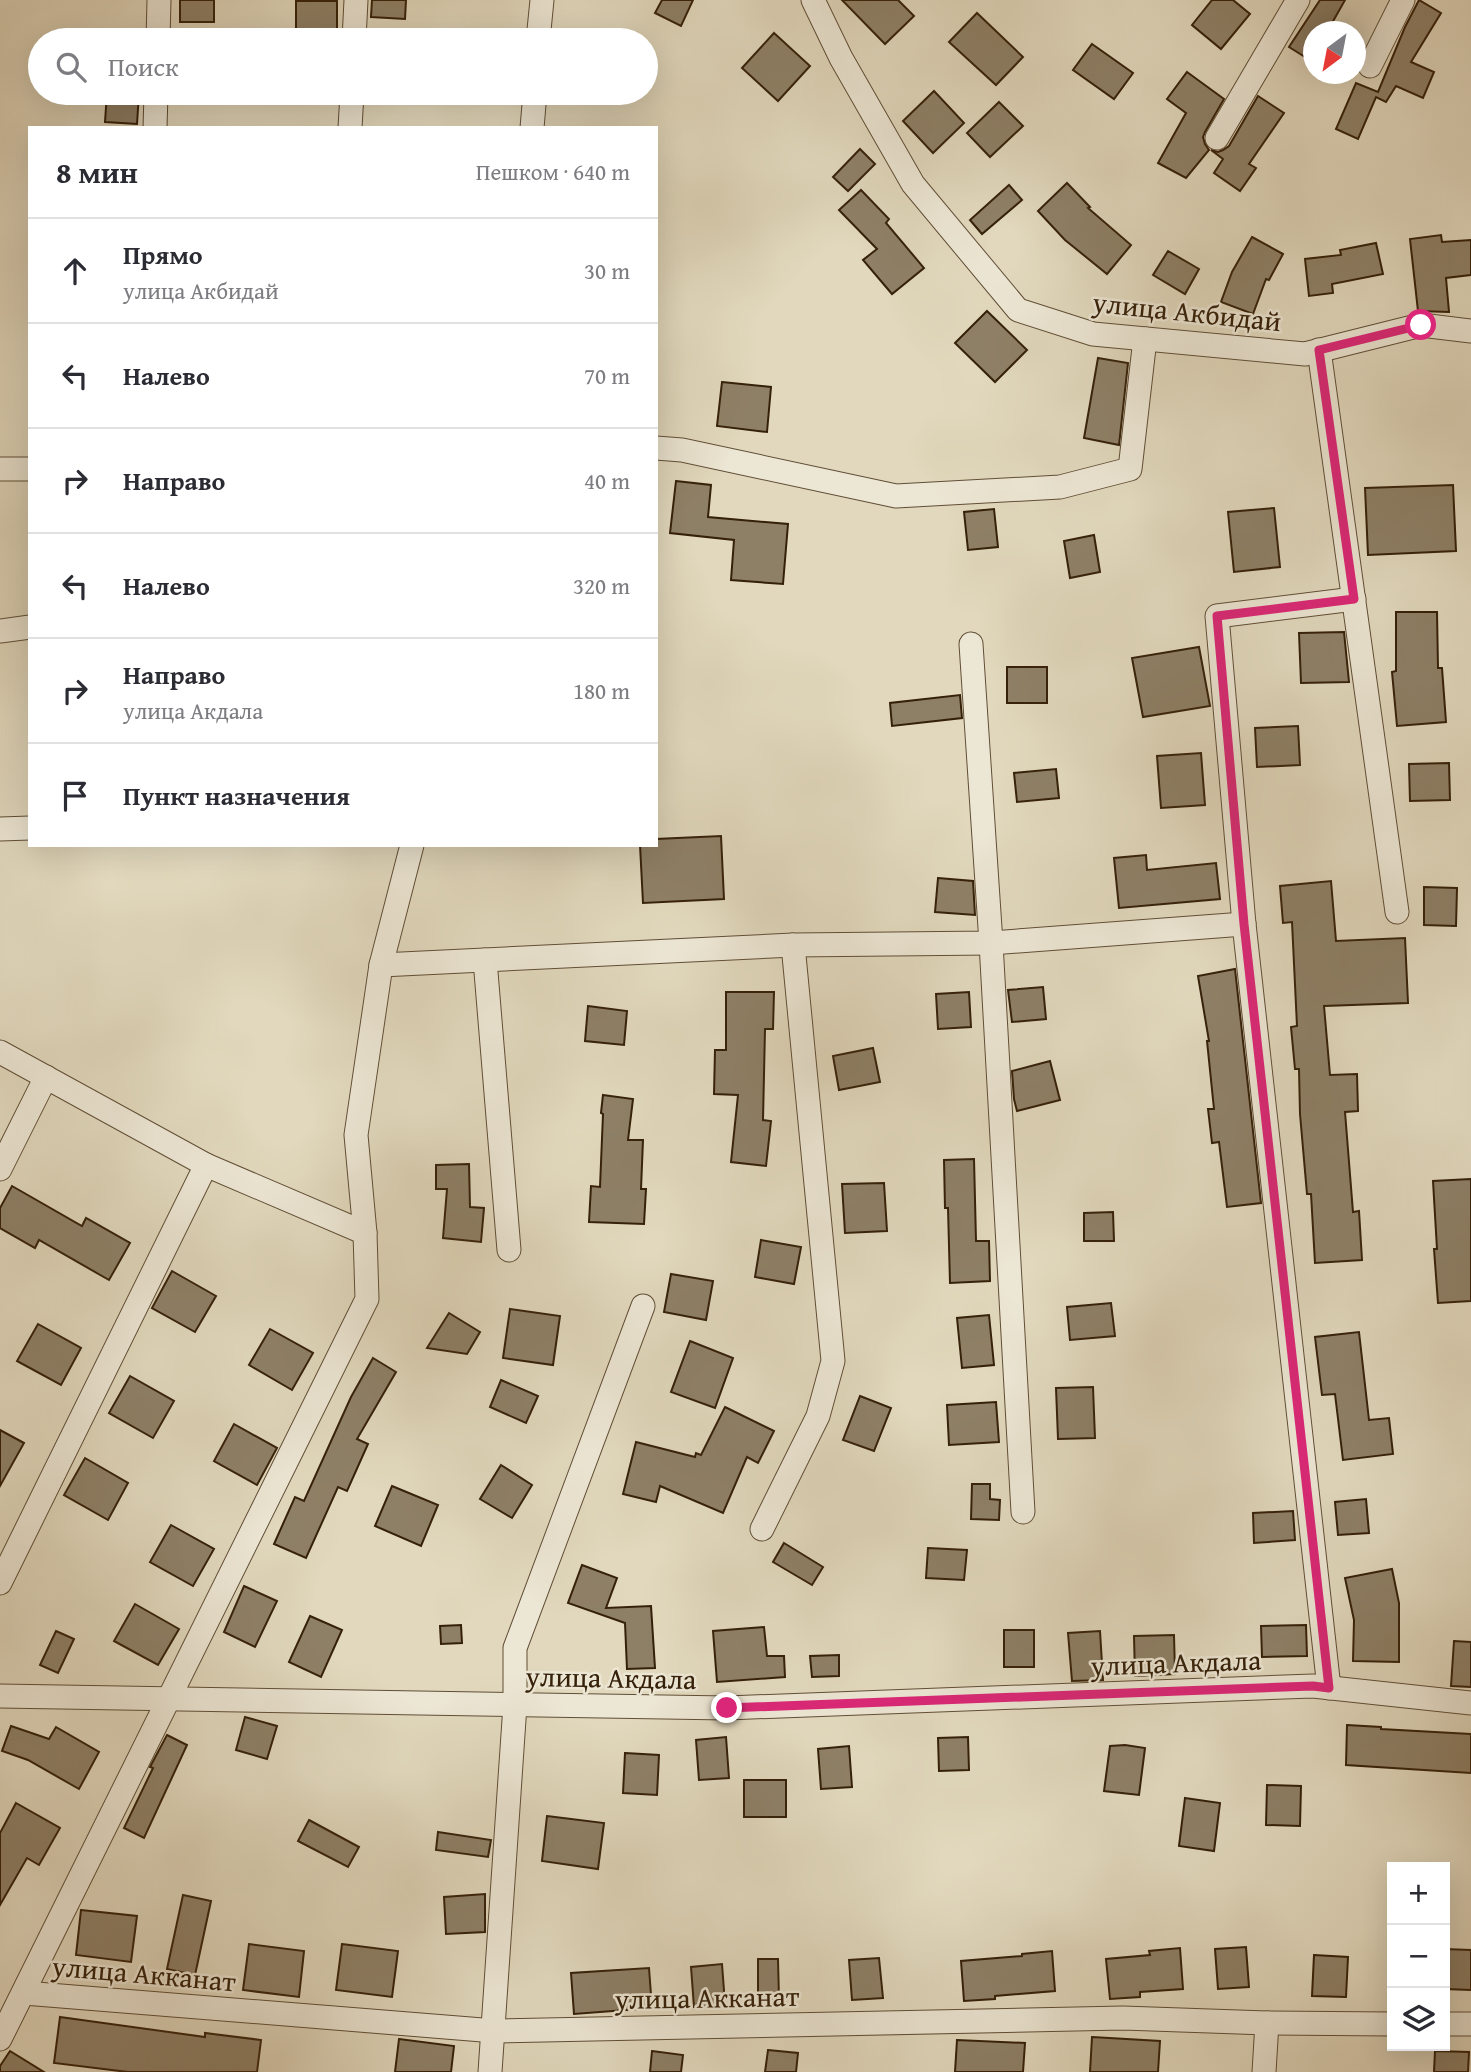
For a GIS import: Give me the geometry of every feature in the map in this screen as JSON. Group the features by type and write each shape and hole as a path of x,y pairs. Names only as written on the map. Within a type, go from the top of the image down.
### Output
{"street":[{"path":"158,28 159,0"},
{"path":"355,28 356,0"},
{"path":"539,28 542,0"},
{"name":"улица Акбидай","path":"813,0 841,58 913,184 1018,310 1093,334 1305,354 1421,325 1471,331"},
{"path":"1217,138 1298,0"},
{"path":"1370,66 1403,0"},
{"path":"155,126 156,105"},
{"path":"350,126 351,105"},
{"path":"532,126 533,105"},
{"path":"658,448 682,450 896,496 1060,487 1130,468 1145,339"},
{"path":"1319,350 1397,912"},
{"path":"0,470 28,469"},
{"path":"1329,1688 1244,924 1217,616 1354,599"},
{"path":"0,631 28,627"},
{"path":"971,644 1023,1512"},
{"path":"0,830 28,828"},
{"path":"0,2039 367,1299 365,1233 356,1135 380,965 411,847"},
{"path":"380,965 793,945 991,943 1244,924"},
{"path":"762,1529 818,1416 833,1361 793,945"},
{"path":"485,960 509,1250"},
{"path":"0,1052 206,1165 365,1233"},
{"path":"0,1169 46,1077"},
{"path":"0,1583 206,1165"},
{"path":"490,2072 495,2031 515,1705 515,1648 643,1306"},
{"name":"улица Акдала","path":"0,1696 727,1708 1313,1686 1471,1703"},
{"name":"улица Акканат","path":"24,1993 495,2031 1123,2018 1387,2024"},
{"path":"1264,2072 1267,2023"},
{"path":"1450,2024 1471,2024"}],"building":[{"path":"180,0 214,0 214,22 180,22"},
{"path":"372,0 406,0 405,19 371,17"},
{"path":"662,0 693,0 681,26 655,13"},
{"path":"842,0 898,0 914,16 885,44"},
{"path":"1212,0 1233,0 1250,14 1221,49 1192,25"},
{"path":"1320,0 1345,0 1333,21 1306,21"},
{"path":"1419,0 1441,13 1411,62 1434,72 1423,98 1396,86 1386,102 1376,97 1358,139 1336,129 1356,84 1378,92"},
{"path":"296,1 337,1 337,28 296,28"},
{"path":"977,13 1023,57 996,85 949,42"},
{"path":"1303,26 1303,56 1289,47"},
{"path":"774,33 810,66 778,101 742,68"},
{"path":"1092,44 1133,73 1114,99 1073,70"},
{"path":"1187,72 1224,99 1203,137 1209,150 1186,178 1158,163 1186,113 1167,99"},
{"path":"934,91 964,123 933,153 903,121"},
{"path":"1258,96 1284,113 1249,164 1256,168 1240,191 1214,173 1223,159 1211,150 1218,152 1229,146"},
{"path":"999,102 1023,126 990,157 967,133"},
{"path":"106,105 138,105 137,124 105,122"},
{"path":"860,149 875,164 848,191 833,177"},
{"path":"1067,183 1090,207 1088,208 1131,245 1107,274 1065,240 1038,211"},
{"path":"1009,185 1022,200 982,234 970,220"},
{"path":"861,190 889,219 886,223 924,268 892,294 863,260 877,249 839,210"},
{"path":"1441,235 1442,242 1471,240 1471,275 1446,278 1449,312 1418,311 1410,239"},
{"path":"1252,237 1283,254 1269,280 1266,279 1253,314 1221,302 1232,272"},
{"path":"1376,243 1383,274 1332,284 1333,293 1309,296 1305,259 1341,255 1340,250"},
{"path":"1168,251 1199,269 1185,294 1153,275"},
{"path":"987,311 1027,350 995,382 955,343"},
{"path":"1098,358 1128,363 1119,445 1084,438"},
{"path":"722,382 771,387 767,432 717,426"},
{"path":"676,481 711,485 708,517 788,524 783,584 731,580 734,540 670,533"},
{"path":"1453,485 1456,551 1368,555 1365,488"},
{"path":"1274,508 1280,567 1234,572 1228,512"},
{"path":"994,509 998,547 968,550 964,512"},
{"path":"1094,535 1100,572 1070,578 1064,541"},
{"path":"1396,612 1437,612 1438,668 1442,668 1446,722 1397,726 1392,672 1396,671"},
{"path":"1344,632 1349,682 1301,683 1299,633"},
{"path":"1199,647 1210,706 1143,717 1132,658"},
{"path":"1007,667 1047,667 1047,703 1007,703"},
{"path":"960,695 962,718 892,726 890,703"},
{"path":"1298,726 1300,765 1257,767 1255,728"},
{"path":"1201,753 1205,805 1161,808 1157,756"},
{"path":"1449,763 1450,800 1410,801 1409,764"},
{"path":"1056,769 1059,798 1017,802 1014,773"},
{"path":"721,836 724,899 643,903 640,847 658,847 658,839"},
{"path":"1146,855 1147,870 1216,863 1220,899 1119,908 1114,858"},
{"path":"938,878 973,881 975,915 935,912"},
{"path":"1331,881 1336,941 1405,938 1408,1003 1324,1006 1330,1075 1357,1074 1358,1111 1345,1112 1353,1212 1359,1211 1362,1260 1315,1263 1311,1194 1307,1194 1300,1114 1299,1069 1295,1069 1291,1027 1297,1026 1292,922 1283,923 1280,886"},
{"path":"1424,887 1457,888 1456,926 1424,925"},
{"path":"1235,969 1261,1203 1227,1207 1219,1142 1212,1143 1208,1109 1214,1109 1209,1041 1198,976"},
{"path":"1043,987 1046,1019 1012,1022 1008,990"},
{"path":"726,992 774,992 773,1029 765,1029 763,1120 771,1121 766,1166 731,1162 738,1095 714,1094 715,1050 726,1050"},
{"path":"969,992 971,1027 938,1029 936,994"},
{"path":"588,1006 627,1011 624,1045 585,1041"},
{"path":"873,1048 880,1082 839,1090 833,1056"},
{"path":"1050,1061 1060,1100 1017,1111 1012,1071"},
{"path":"603,1095 633,1099 628,1140 643,1140 641,1189 646,1189 644,1224 589,1222 591,1186 600,1187"},
{"path":"974,1159 976,1241 989,1241 990,1281 950,1283 944,1160"},
{"path":"469,1164 470,1207 484,1208 481,1242 443,1238 447,1189 436,1189 436,1165"},
{"path":"1471,1179 1471,1301 1438,1303 1433,1181"},
{"path":"884,1183 887,1231 845,1233 842,1184"},
{"path":"12,1186 82,1226 86,1218 130,1243 109,1280 39,1240 35,1248 0,1228 0,1208"},
{"path":"1113,1212 1114,1241 1084,1241 1084,1213"},
{"path":"761,1240 801,1247 794,1284 755,1277"},
{"path":"172,1271 216,1296 195,1332 152,1308"},
{"path":"671,1274 713,1281 706,1320 664,1312"},
{"path":"1111,1303 1115,1336 1070,1340 1067,1307"},
{"path":"510,1309 560,1316 553,1365 503,1358"},
{"path":"449,1313 480,1332 467,1354 427,1348"},
{"path":"989,1315 994,1365 962,1368 957,1318"},
{"path":"38,1324 81,1348 61,1385 17,1361"},
{"path":"270,1329 313,1353 292,1390 249,1365"},
{"path":"1359,1332 1369,1420 1389,1418 1393,1454 1343,1460 1335,1394 1322,1395 1315,1337"},
{"path":"690,1341 733,1358 715,1408 671,1392"},
{"path":"373,1358 396,1372 357,1439 368,1444 347,1491 338,1487 306,1558 274,1544 295,1497 304,1501 351,1397"},
{"path":"130,1376 174,1401 153,1438 109,1413"},
{"path":"501,1380 538,1396 526,1423 490,1407"},
{"path":"1093,1387 1095,1438 1058,1439 1056,1388"},
{"path":"860,1396 891,1408 874,1451 843,1440"},
{"path":"996,1402 999,1442 949,1445 947,1405"},
{"path":"725,1407 774,1431 758,1463 747,1457 723,1513 660,1486 656,1502 623,1494 636,1442 695,1457 696,1453 701,1455"},
{"path":"234,1424 277,1448 257,1485 214,1461"},
{"path":"0,1430 24,1443 0,1486"},
{"path":"85,1458 128,1483 108,1520 64,1495"},
{"path":"501,1465 532,1485 512,1518 480,1499"},
{"path":"972,1484 990,1484 990,1499 1000,1500 999,1520 971,1519"},
{"path":"392,1486 438,1505 421,1546 375,1526"},
{"path":"1366,1499 1369,1533 1338,1535 1335,1502"},
{"path":"1293,1511 1295,1540 1254,1543 1253,1513"},
{"path":"171,1525 214,1549 193,1586 150,1562"},
{"path":"784,1543 823,1567 812,1585 773,1562"},
{"path":"928,1548 967,1550 964,1580 926,1578"},
{"path":"582,1565 617,1578 606,1608 651,1606 655,1668 627,1669 625,1623 568,1603"},
{"path":"1392,1569 1399,1603 1399,1662 1353,1661 1354,1620 1345,1578"},
{"path":"244,1586 277,1601 255,1647 224,1632"},
{"path":"135,1604 179,1629 158,1665 114,1641"},
{"path":"310,1616 342,1630 321,1677 289,1662"},
{"path":"461,1625 462,1643 441,1644 440,1626"},
{"path":"1306,1625 1307,1656 1262,1657 1261,1626"},
{"path":"764,1627 767,1656 784,1656 785,1677 717,1682 713,1631"},
{"path":"1004,1630 1034,1630 1034,1667 1004,1667"},
{"path":"56,1631 74,1639 58,1673 40,1665"},
{"path":"1100,1631 1103,1680 1072,1681 1068,1633"},
{"path":"1174,1635 1175,1674 1135,1676 1134,1636"},
{"path":"1454,1641 1471,1642 1471,1687 1451,1686"},
{"path":"839,1655 839,1676 812,1677 810,1656"},
{"path":"245,1717 277,1726 267,1759 236,1750"},
{"path":"1347,1725 1471,1734 1471,1773 1346,1765"},
{"path":"11,1726 49,1739 56,1727 99,1752 79,1789 28,1760 2,1751"},
{"path":"167,1735 187,1745 144,1838 124,1828"},
{"path":"726,1737 729,1778 699,1780 696,1740"},
{"path":"968,1737 969,1770 939,1771 938,1738"},
{"path":"849,1746 852,1787 821,1789 818,1749"},
{"path":"1110,1746 1145,1748 1139,1795 1104,1791"},
{"path":"625,1753 659,1755 657,1795 623,1793"},
{"path":"744,1780 786,1780 786,1817 744,1817"},
{"path":"1267,1785 1301,1786 1300,1826 1266,1825"},
{"path":"1185,1798 1220,1803 1214,1851 1179,1846"},
{"path":"16,1803 60,1828 39,1865 27,1858 0,1905 0,1833"},
{"path":"547,1816 604,1823 598,1869 542,1861"},
{"path":"309,1820 359,1847 348,1867 298,1841"},
{"path":"438,1832 491,1840 488,1857 436,1850"},
{"path":"485,1894 485,1932 446,1934 444,1897"},
{"path":"183,1895 211,1901 195,1975 167,1969"},
{"path":"81,1910 137,1916 131,1962 76,1955"},
{"path":"249,1944 304,1951 299,1997 243,1990"},
{"path":"342,1944 398,1951 392,1997 336,1990"},
{"path":"1246,1947 1249,1987 1218,1989 1215,1949"},
{"path":"1180,1948 1183,1989 1140,1992 1140,1997 1110,1999 1106,1959 1150,1955 1149,1951"},
{"path":"1450,1949 1471,1950 1471,1990 1450,1989"},
{"path":"1052,1951 1055,1991 964,2001 961,1961"},
{"path":"1314,1955 1348,1957 1346,1997 1312,1996"},
{"path":"879,1958 883,1998 852,2000 849,1960"},
{"path":"758,1959 778,1959 779,1999 758,1999"},
{"path":"722,1964 725,2004 694,2007 691,1967"},
{"path":"649,1968 652,2008 574,2014 571,1973"},
{"path":"60,2017 205,2037 205,2033 261,2040 257,2072 128,2072 54,2063"},
{"path":"1092,2037 1160,2041 1158,2072 1090,2072"},
{"path":"399,2039 454,2046 451,2072 395,2072"},
{"path":"957,2040 1025,2043 1023,2072 955,2072"},
{"path":"768,2050 798,2053 796,2072 765,2072"},
{"path":"10,2051 44,2072 0,2072 0,2066"},
{"path":"652,2051 683,2055 681,2072 650,2072"},
{"path":"1435,2051 1469,2052 1468,2072 1434,2072"}],"route":[{"path":"727,1708 1313,1686 1329,1688 1244,924 1217,616 1354,599 1319,350 1421,325"}]}
